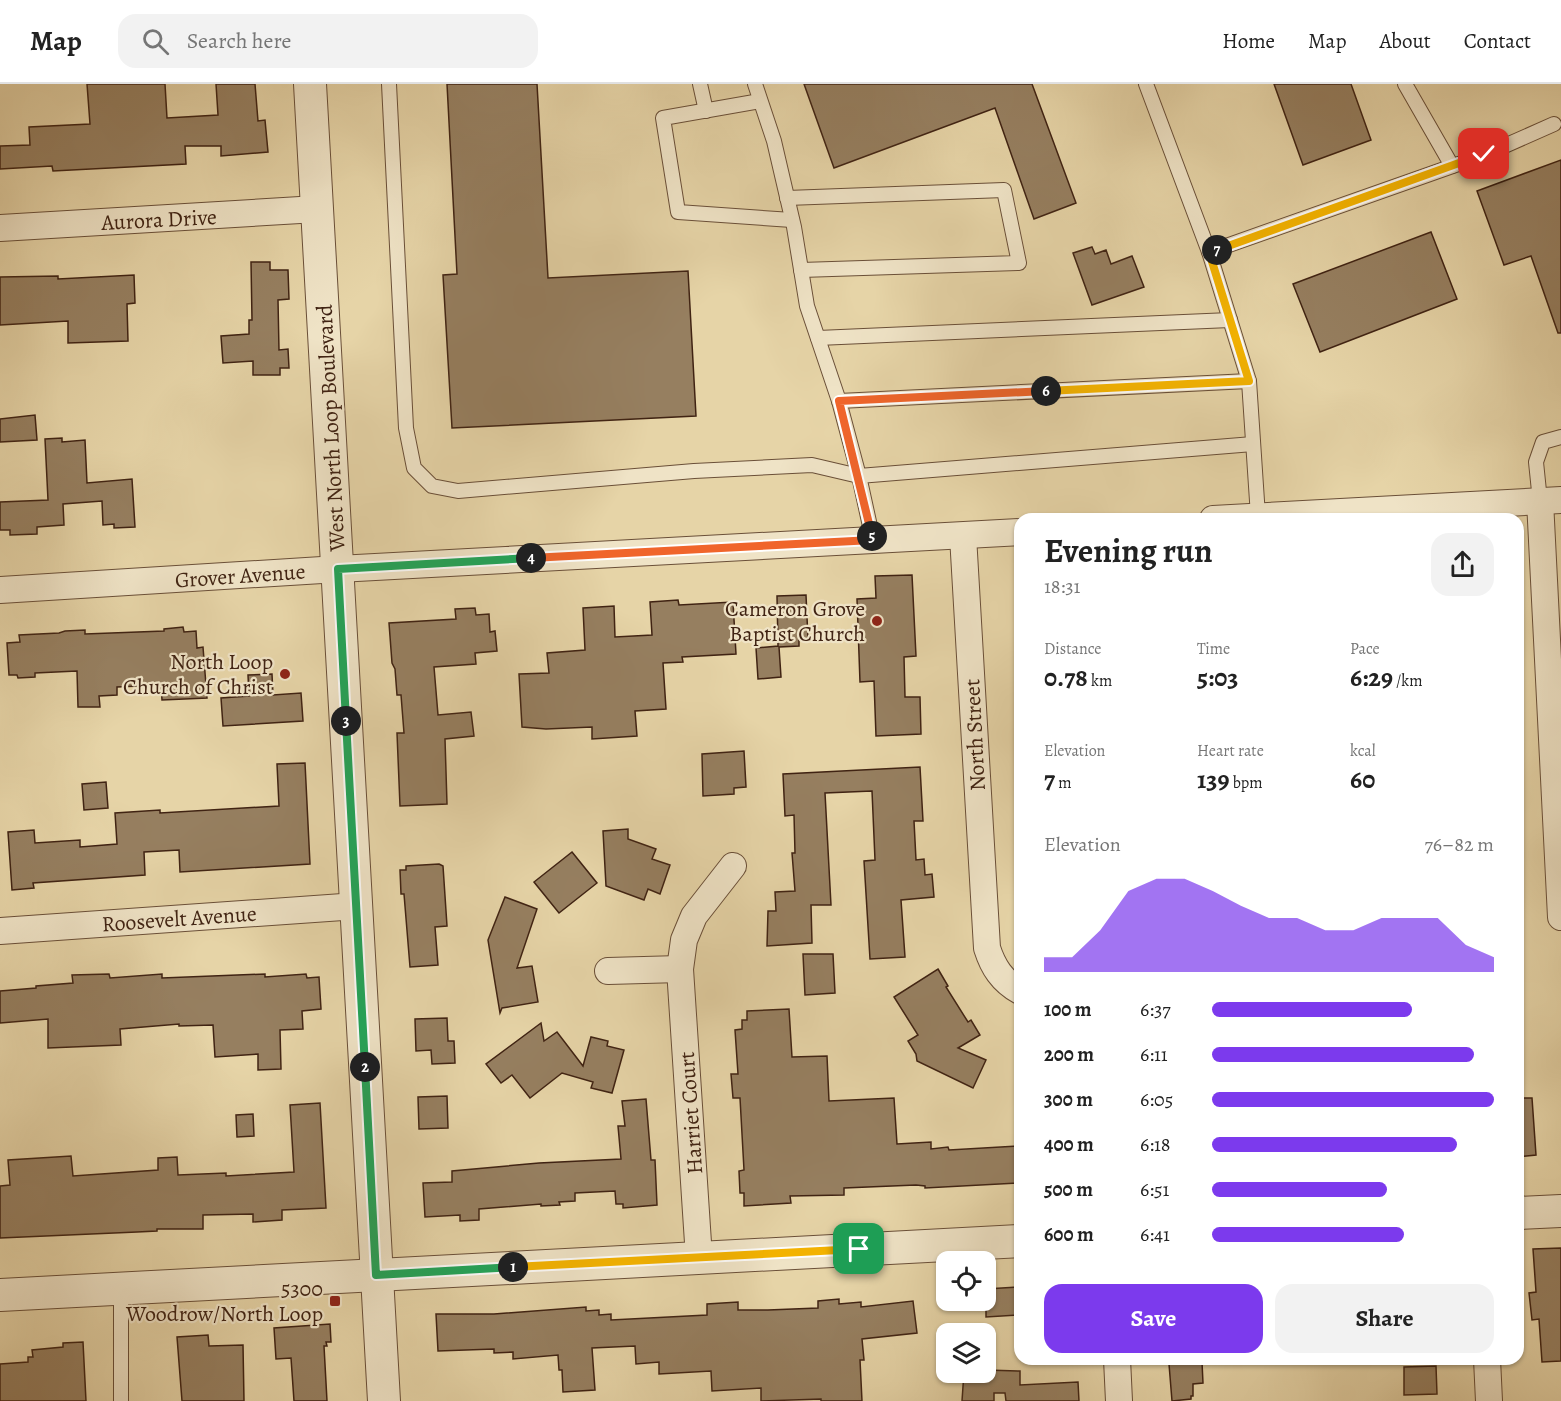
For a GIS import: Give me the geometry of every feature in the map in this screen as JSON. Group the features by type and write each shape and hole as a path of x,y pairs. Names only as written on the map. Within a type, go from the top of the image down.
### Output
{"street":[{"name":"West North Loop Boulevard","path":"310,84 384,1401"},
{"name":"Aurora Drive","path":"0,228 317,209"},
{"path":"1339,513 1550,500 1561,917"},
{"name":"Grover Avenue","path":"0,590 338,569 1014,532"},
{"name":"North Street","path":"963,536 985,935 992,963 1005,981 1014,987"},
{"name":"Harriet Court","path":"699,1258 680,969 684,940 694,916 733,866"},
{"name":"Roosevelt Avenue","path":"0,931 357,906"},
{"path":"608,971 680,969"},
{"path":"1524,1213 1561,1211"},
{"path":"0,1295 1014,1241"},
{"path":"1117,1365 1119,1401"},
{"path":"1487,1365 1490,1401"}],"lane":[{"path":"389,84 406,428 414,468 432,486 458,491 694,471 812,465 859,476 1253,444"},
{"path":"700,84 706,111"},
{"path":"755,84 774,141 792,220 807,306 839,401 873,540"},
{"path":"1146,84 1209,252 1249,381 1258,513"},
{"path":"1405,84 1452,166"},
{"path":"760,101 663,118 678,212 792,220"},
{"path":"1209,252 1452,166 1554,124"},
{"path":"787,198 1004,190 1019,263 801,270"},
{"path":"818,338 1230,320"},
{"path":"839,401 1249,381"},
{"path":"1550,500 1536,462 1543,442 1561,437"},
{"path":"121,1289 121,1401"}],"building":[{"path":"87,84 165,84 167,118 218,115 216,84 255,84 258,121 265,120 268,152 221,156 221,146 185,146 186,164 53,171 52,166 0,169 0,146 30,145 29,127 90,124"},
{"path":"447,84 537,84 548,278 688,271 696,416 452,428 443,275 457,274"},
{"path":"804,84 1032,84 1076,203 1034,219 995,108 834,168"},
{"path":"1274,84 1351,84 1371,140 1303,165"},
{"path":"1561,160 1561,333 1558,333 1531,256 1504,265 1477,191"},
{"path":"1431,232 1457,299 1320,352 1293,284"},
{"path":"1092,247 1095,254 1106,250 1111,264 1132,256 1144,287 1092,305 1073,253"},
{"path":"251,262 270,262 270,270 288,270 289,299 278,300 279,350 288,349 289,368 280,368 280,375 253,375 253,361 223,363 221,336 249,334 249,320 252,320"},
{"path":"134,275 135,303 127,304 128,341 68,343 68,321 0,325 0,277 58,276 58,279"},
{"path":"35,415 37,440 0,442 0,419"},
{"path":"62,438 62,442 85,440 87,483 132,479 135,527 114,528 114,524 103,525 102,501 63,504 64,525 37,527 37,534 10,535 10,530 0,530 0,502 48,500 45,439"},
{"path":"912,575 916,656 904,657 905,697 920,697 921,734 876,736 874,681 860,682 857,599 876,598 875,576"},
{"path":"806,595 808,639 799,639 799,646 779,647 781,677 758,679 756,648 778,646 777,596"},
{"path":"678,600 679,605 733,602 736,654 682,657 683,662 663,663 666,709 635,711 637,736 592,739 592,727 546,729 522,727 519,674 549,673 547,653 585,650 583,608 614,606 615,637 652,635 650,602"},
{"path":"475,608 476,615 489,614 490,632 495,631 497,651 475,653 476,664 434,667 438,715 471,712 474,736 445,739 447,804 400,806 397,733 404,733 401,695 397,695 395,669 392,663 389,623 456,619 455,609"},
{"path":"183,627 184,632 196,631 197,648 203,647 207,698 162,700 161,685 117,687 117,695 99,696 100,707 78,707 77,671 35,673 35,677 18,678 17,675 9,675 7,643 20,642 19,635 85,630 85,634 164,631 164,629"},
{"path":"272,674 273,695 301,693 303,721 223,726 221,698 249,696 248,675"},
{"path":"744,751 746,787 734,788 734,794 703,796 702,754"},
{"path":"305,763 310,864 180,872 179,850 144,852 145,875 33,883 34,888 12,890 8,832 34,830 35,843 80,840 80,847 117,844 115,813 160,810 160,813 279,806 277,764"},
{"path":"920,767 923,821 914,821 916,860 924,859 925,875 932,874 934,897 901,900 905,957 870,959 864,861 875,860 872,791 825,793 831,905 811,905 812,943 767,946 768,911 776,911 775,892 795,891 792,853 795,853 794,815 785,816 783,774"},
{"path":"106,782 108,808 84,810 82,784"},
{"path":"628,829 628,839 656,849 652,859 670,865 660,894 648,889 644,900 606,886 603,831"},
{"path":"572,852 597,883 559,913 534,882"},
{"path":"439,864 443,866 447,926 435,927 438,965 410,967 400,870 406,870 406,866"},
{"path":"505,897 537,909 517,968 532,966 538,1002 502,1008 500,1013 488,940"},
{"path":"803,954 833,954 835,993 805,995"},
{"path":"938,969 948,986 946,987 968,1022 971,1020 980,1035 958,1048 986,1060 973,1088 917,1061 916,1054 908,1041 918,1035 894,997"},
{"path":"109,974 110,978 162,974 162,978 265,974 265,977 306,974 307,978 319,977 321,1009 302,1011 303,1029 280,1030 281,1069 258,1070 258,1054 215,1057 213,1025 179,1026 179,1024 120,1029 121,1045 48,1048 48,1019 0,1023 0,991 73,983 72,975"},
{"path":"789,1009 792,1057 827,1056 829,1101 894,1098 897,1144 931,1142 931,1149 948,1147 949,1150 1014,1146 1014,1183 925,1188 925,1186 916,1185 844,1188 844,1195 790,1196 791,1203 744,1206 744,1193 740,1193 739,1171 744,1170 740,1098 733,1098 731,1074 738,1074 735,1030 742,1029 742,1020 747,1020 747,1011"},
{"path":"447,1018 448,1041 454,1041 455,1063 432,1064 431,1050 416,1051 415,1019"},
{"path":"541,1023 544,1041 557,1032 583,1066 591,1037 608,1041 607,1046 624,1050 612,1093 591,1088 593,1082 562,1073 530,1098 512,1075 501,1083 486,1064"},
{"path":"447,1096 448,1128 419,1129 418,1097"},
{"path":"1524,1098 1532,1098 1536,1155 1524,1156"},
{"path":"646,1099 651,1160 655,1160 657,1205 623,1208 623,1204 616,1204 615,1191 575,1193 575,1201 559,1202 560,1205 541,1206 541,1204 479,1209 479,1220 460,1221 460,1215 425,1217 423,1183 452,1182 452,1171 539,1163 621,1159 618,1126 625,1126 622,1101"},
{"path":"320,1103 326,1208 282,1210 282,1220 253,1222 253,1214 203,1215 203,1229 157,1229 157,1231 0,1238 0,1186 10,1185 8,1160 71,1156 73,1176 158,1170 158,1158 177,1157 178,1175 226,1173 226,1176 294,1172 290,1105"},
{"path":"253,1114 254,1136 237,1137 236,1115"},
{"path":"1561,1248 1561,1361 1542,1362 1539,1319 1532,1320 1529,1293 1536,1292 1533,1249"},
{"path":"1014,1287 1014,1315 986,1317 986,1311 996,1311 996,1288"},
{"path":"839,1299 839,1304 861,1302 861,1307 913,1301 917,1333 862,1339 864,1360 860,1360 862,1401 821,1401 821,1399 761,1401 761,1388 712,1391 711,1371 659,1374 659,1362 636,1364 635,1346 592,1348 595,1390 563,1392 562,1370 559,1370 558,1355 513,1359 513,1352 494,1353 494,1349 438,1351 436,1314 494,1314 586,1307 586,1311 599,1310 599,1315 611,1314 611,1320 707,1315 707,1304 738,1302 738,1310 768,1310 818,1308 818,1301"},
{"path":"330,1324 331,1342 326,1342 327,1346 324,1346 327,1401 294,1401 291,1358 276,1359 274,1328"},
{"path":"208,1335 209,1346 243,1345 244,1401 182,1401 177,1337"},
{"path":"83,1342 86,1401 0,1401 0,1364 28,1362 28,1357 33,1357 32,1350 63,1347 63,1343"},
{"path":"1169,1365 1202,1365 1203,1383 1193,1384 1191,1399 1172,1401"},
{"path":"1436,1366 1437,1394 1404,1395 1404,1367"},
{"path":"996,1370 1020,1371 1020,1385 1078,1382 1079,1401 1006,1401 1005,1393 994,1393 994,1401 962,1401 963,1383 996,1383"}],"place":[{"name":"Cameron Grove Baptist Church","path":"877,621"},
{"name":"North Loop Church of Christ","path":"285,674"},
{"name":"5300 Woodrow/North Loop","path":"335,1301"}],"route":[{"path":"859,1249 376,1275 338,569 873,540 839,401 1249,381 1209,252 1484,154"}]}
